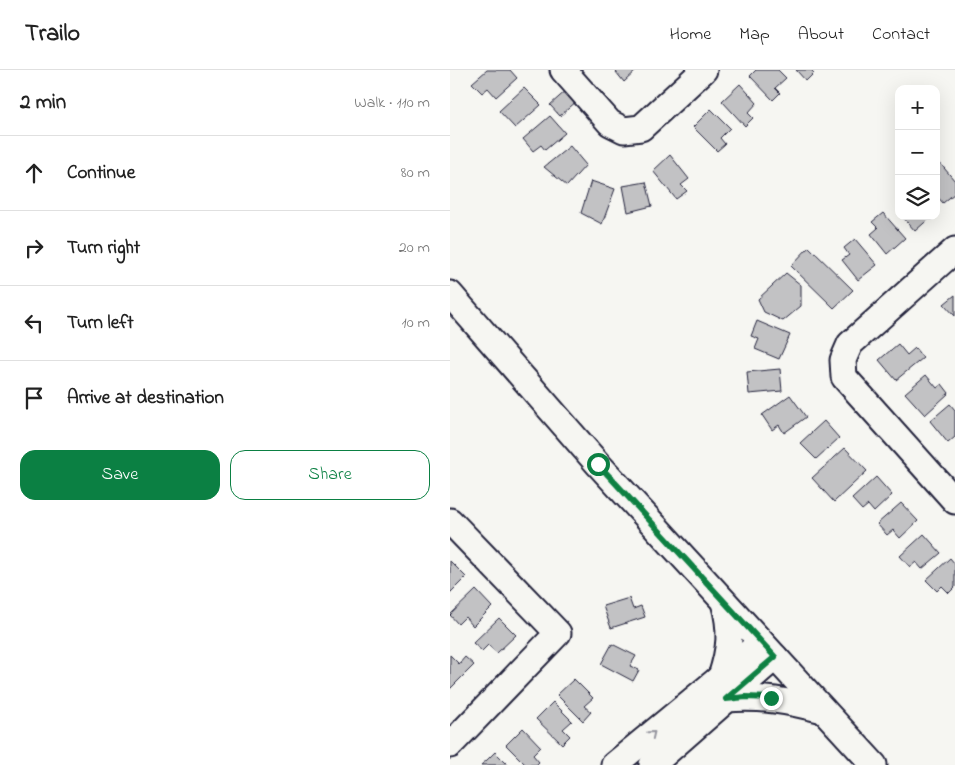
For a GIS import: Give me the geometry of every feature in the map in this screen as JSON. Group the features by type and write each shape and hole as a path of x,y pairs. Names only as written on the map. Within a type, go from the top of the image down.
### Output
{"street":[{"path":"562,70 610,123 624,130 641,128 704,70"},
{"path":"955,250 850,344 843,360 844,377 955,501"},
{"path":"450,294 598,464 874,765"},
{"path":"450,520 558,633 450,744"},
{"path":"652,765 723,688 730,633 724,602"},
{"path":"614,765 723,688 768,650"},
{"path":"723,688 746,697 771,698 823,710"}],"building":[{"path":"487,70 510,70 517,78 496,97 488,88 482,93 472,83"},
{"path":"618,70 637,70 624,82 616,72"},
{"path":"756,70 778,70 786,78 775,88 780,93 773,100 750,76"},
{"path":"796,70 811,70 814,73 806,81"},
{"path":"740,84 757,103 748,113 753,118 745,126 722,101"},
{"path":"524,88 541,105 515,128 499,111"},
{"path":"568,89 578,100 560,116 550,105"},
{"path":"711,109 730,128 720,138 725,144 717,151 693,127"},
{"path":"550,116 565,133 545,150 541,145 533,151 523,139"},
{"path":"570,146 586,165 567,186 544,167"},
{"path":"670,155 689,179 681,185 687,191 676,199 653,171"},
{"path":"940,163 955,181 955,193 943,203 940,200"},
{"path":"591,181 615,189 602,224 581,213"},
{"path":"646,182 652,206 628,212 623,186"},
{"path":"883,213 905,238 887,254 871,234 878,228 872,222"},
{"path":"905,220 927,220 915,231"},
{"path":"855,239 877,265 858,280 842,260 849,255 844,248"},
{"path":"809,247 853,290 834,308 791,266"},
{"path":"786,273 801,285 801,306 783,321 764,312 758,299"},
{"path":"955,295 955,316 944,304"},
{"path":"757,321 790,335 779,359 755,349 759,339 751,336"},
{"path":"898,344 907,355 915,348 923,358 896,380 879,360"},
{"path":"780,369 782,391 749,394 747,372"},
{"path":"926,375 937,388 942,384 949,393 925,415 905,393"},
{"path":"790,395 806,417 784,433 779,425 772,430 762,415"},
{"path":"950,404 955,410 955,437 948,443 930,421"},
{"path":"824,421 839,438 816,459 800,443"},
{"path":"845,448 867,471 834,502 812,478"},
{"path":"876,477 892,495 874,512 868,505 862,510 852,499"},
{"path":"901,503 918,521 900,538 893,530 887,535 877,524"},
{"path":"924,534 941,553 922,569 916,562 910,567 900,556"},
{"path":"950,558 955,564 955,587 949,593 942,586 937,591 926,580"},
{"path":"450,561 466,577 450,593"},
{"path":"476,590 492,607 473,626 465,617 458,624 450,615"},
{"path":"629,598 633,609 641,606 645,617 611,628 603,606"},
{"path":"499,618 516,635 497,653 488,645 482,651 473,643"},
{"path":"612,644 636,656 630,666 639,670 633,681 601,664"},
{"path":"450,655 459,664 465,657 474,665 450,689"},
{"path":"574,679 593,698 584,706 591,712 583,721 557,695"},
{"path":"553,702 572,721 563,729 570,736 562,744 536,719"},
{"path":"523,728 541,747 533,755 539,762 536,765 526,765 506,745"},
{"path":"495,752 508,765 481,765 487,760"}],"route":[{"path":"598,464 775,657 726,699 746,697 771,698"}]}
